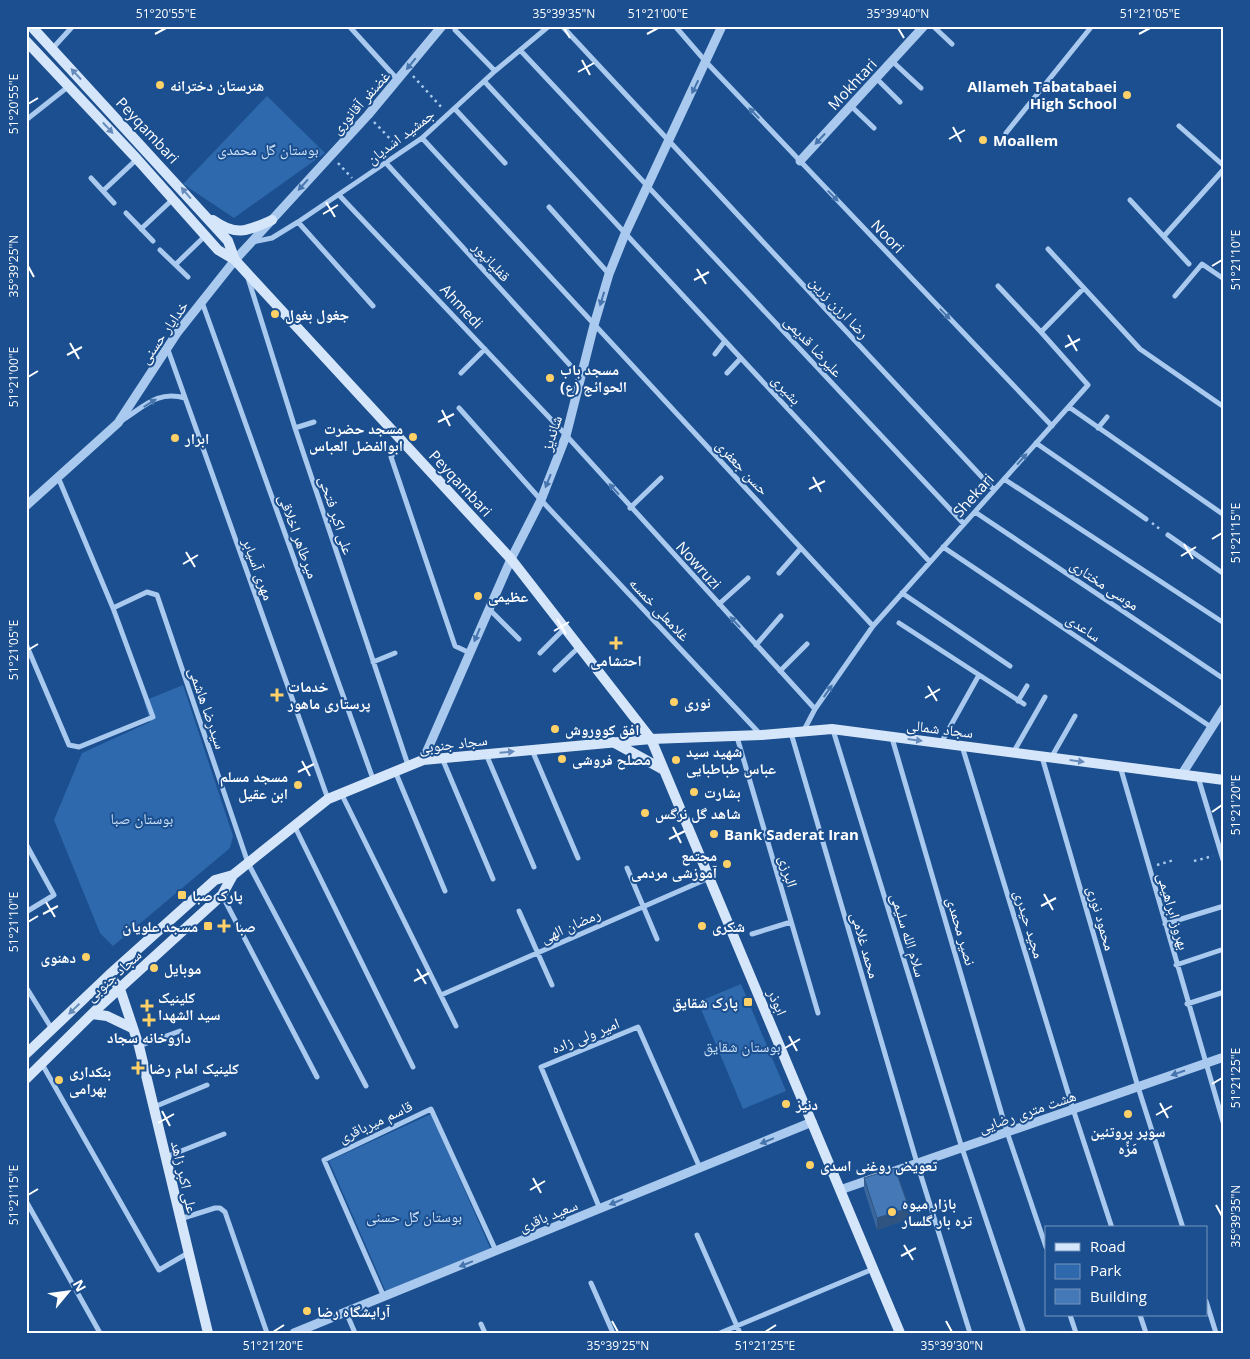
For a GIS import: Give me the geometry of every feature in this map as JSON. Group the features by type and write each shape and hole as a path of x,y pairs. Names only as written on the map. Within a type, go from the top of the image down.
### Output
{"main road":[{"name":"Peyqambari","path":"31,26 228,241 235,260"},
{"name":"Peyqambari","path":"26,41 173,198 218,250 235,260 511,559 651,739"},
{"path":"43,59 52,49"},
{"path":"203,213 232,230 247,232 272,220"},
{"name":"سجاد شمالی","path":"651,739 737,737 832,729 1224,780"},
{"name":"سجاد جنوبی","path":"26,1078 92,1014 222,895 233,875 328,799 423,760 651,739"},
{"name":"ابوذر","path":"651,739 900,1333"},
{"path":"613,742 664,770"},
{"name":"سجاد جنوبی","path":"26,1054 109,975 215,880 233,875"},
{"path":"109,975 120,989"},
{"name":"علی اکبر زاهد","path":"120,989 139,1046 208,1333"},
{"path":"92,1014 107,1016 132,1028"}],"street":[{"path":"52,49 73,26"},
{"path":"350,26 398,80"},
{"name":"غضنفر آقانوری","path":"235,260 368,115 442,26"},
{"name":"جمشید اسدیان","path":"250,243 272,238 422,138 520,50 541,28 549,26"},
{"name":"رضا ارزن زرین","path":"562,26 994,490"},
{"name":"Noori","path":"675,26 706,63 1052,426"},
{"name":"شاندیز","path":"423,760 511,559 541,500 566,436 594,325 609,274 625,234 722,26"},
{"name":"Mokhtari","path":"800,161 924,26"},
{"path":"933,26 952,44"},
{"path":"1006,133 1092,26"},
{"path":"455,30 495,71"},
{"name":"علیرضا قدیمی","path":"520,50 964,524"},
{"path":"892,61 921,88"},
{"path":"876,78 900,102"},
{"name":"بشیری","path":"484,81 930,562"},
{"path":"26,120 69,86"},
{"path":"851,106 874,128"},
{"path":"455,109 505,163"},
{"path":"1164,235 1224,167 1179,126"},
{"name":"حسن جعفری","path":"422,138 873,626"},
{"path":"104,190 137,159"},
{"name":"قفلیانپور","path":"386,163 580,376"},
{"path":"91,178 114,203"},
{"name":"Ahmedi","path":"339,195 566,436"},
{"path":"141,229 173,198"},
{"path":"1130,200 1189,264"},
{"path":"549,207 609,274"},
{"path":"126,213 153,241"},
{"path":"298,222 373,306"},
{"path":"176,264 205,236"},
{"path":"1048,249 1140,349 1224,407"},
{"path":"160,250 188,277"},
{"name":"خدایار حسنی","path":"118,423 167,347 235,260"},
{"path":"1174,296 1202,264 1224,279"},
{"name":"علی اکبر فتحی","path":"246,272 295,428 408,765"},
{"path":"998,286 1041,332 1084,288"},
{"name":"میرطاهر اخلاقی","path":"202,302 373,779"},
{"name":"Shekari","path":"802,732 815,709 873,626 1088,385 1041,332"},
{"path":"715,354 725,340"},
{"name":"مهری آسیابر","path":"167,347 328,799"},
{"path":"461,373 486,349"},
{"path":"727,373 741,358"},
{"name":"خدایار حسنی","path":"26,506 118,423 164,395 173,394 185,398"},
{"path":"1069,407 1224,515"},
{"name":"غلامعلی خمسه","path":"459,408 541,500 761,735"},
{"path":"1098,428 1107,417"},
{"path":"295,428 314,422"},
{"name":"Nowruzi","path":"566,436 815,709"},
{"path":"402,442 391,457 455,646 470,653"},
{"path":"1036,443 1146,519"},
{"path":"26,644 68,744 72,747 79,748 153,717 113,608 58,477"},
{"path":"630,508 661,478"},
{"path":"1004,479 1224,623"},
{"name":"موسی مختاری","path":"975,512 1221,677"},
{"path":"1168,535 1224,574"},
{"name":"ساعدی","path":"943,547 1211,727"},
{"path":"779,573 801,548"},
{"path":"719,604 748,578"},
{"name":"سیدرضا هاشمی","path":"113,608 152,592 157,595 248,863 366,1086"},
{"path":"902,593 1010,666"},
{"path":"489,609 519,639"},
{"path":"756,645 781,616"},
{"path":"899,623 1024,704"},
{"path":"540,654 565,628"},
{"path":"780,671 807,644"},
{"path":"555,670 580,647"},
{"path":"373,662 396,653"},
{"path":"941,743 979,675"},
{"path":"1018,701 1027,686"},
{"path":"1013,753 1045,697"},
{"path":"1182,774 1224,708"},
{"path":"1046,757 1075,716"},
{"name":"سلام الله سلیمی","path":"832,729 962,1148 1024,1333"},
{"name":"محمد غلامی","path":"791,733 917,1163 970,1333"},
{"name":"البرزی","path":"737,737 818,1013"},
{"name":"نصیر محمدی","path":"892,737 1007,1132 1045,1244"},
{"name":"مجید حیدری","path":"962,746 1073,1109 1111,1226"},
{"path":"531,750 578,858"},
{"path":"486,754 534,866"},
{"name":"محمود نوری","path":"1046,757 1138,1087 1182,1226"},
{"path":"442,758 493,879"},
{"name":"بهروز ابراهیمی","path":"1120,766 1204,1064 1224,1125"},
{"path":"395,770 445,891"},
{"path":"1198,778 1224,862"},
{"path":"341,793 456,1026"},
{"path":"294,825 413,1066"},
{"path":"26,844 54,896 26,912"},
{"path":"627,868 657,939"},
{"name":"رمضان الهی","path":"440,995 709,878"},
{"path":"222,895 317,1077"},
{"path":"1165,924 1224,906"},
{"path":"519,911 552,985"},
{"path":"752,934 791,922"},
{"path":"1176,965 1224,949"},
{"path":"26,987 52,1030"},
{"path":"1187,1004 1224,992"},
{"name":"امیر ولی زاده","path":"600,1209 541,1067 638,1027 700,1168"},
{"path":"139,1046 180,1031"},
{"name":"هشت متری رضایی","path":"840,1190 1224,1057"},
{"path":"42,1063 159,1270 188,1254"},
{"path":"153,1107 207,1085"},
{"name":"قاسم میرباقری","path":"384,1297 324,1160 431,1109 496,1252"},
{"name":"سعید باقری","path":"294,1333 812,1122"},
{"path":"165,1157 224,1134"},
{"path":"26,1201 100,1333"},
{"path":"180,1219 215,1208 220,1208 225,1212 267,1333"},
{"path":"697,1235 740,1333"},
{"path":"720,1333 874,1268"},
{"path":"591,1283 613,1333"},
{"path":"1208,1308 1215,1332"},
{"path":"346,1312 355,1333"},
{"path":"1070,1316 1076,1333"},
{"path":"1140,1316 1146,1333"},
{"path":"481,1324 485,1333"}],"path":[{"path":"407,69 448,115"},
{"path":"368,115 403,151"},
{"path":"330,155 357,183"},
{"path":"1146,519 1168,535"},
{"path":"1194,860 1221,853"},
{"path":"1148,867 1174,860"}],"green space":[{"name":"بوستان گل محمدی","path":"267,96 325,153 234,218 183,184"},
{"name":"بوستان صبا","path":"183,685 233,836 230,848 113,946 100,933 54,820 82,753 150,722 144,701"},
{"name":"بوستان شقایق","path":"741,984 786,1091 743,1109 698,1002"},
{"name":"بوستان گل حسنی","path":"431,1114 491,1250 386,1292 329,1161"}],"building":[{"path":"895,1168 909,1208 877,1218 864,1178"}],"place":[{"name":"هنرستان دخترانه","path":"160,85"},
{"name":"Allameh Tabatabaei High School","path":"1127,95"},
{"name":"Moallem","path":"983,140"},
{"name":"جغول بغول","path":"275,314"},
{"name":"مسجد باب الحوائج (ع)","path":"550,378"},
{"name":"مسجد حضرت ابوالفضل العباس","path":"413,437"},
{"name":"ابرار","path":"175,438"},
{"name":"عظیمی","path":"478,596"},
{"name":"احتشامی","path":"616,643"},
{"name":"خدمات پرستاری ماهور","path":"277,695"},
{"name":"نوری","path":"674,702"},
{"name":"افق کووروش","path":"555,729"},
{"name":"مصلح فروشی","path":"562,759"},
{"name":"شهید سید عباس طباطبایی","path":"676,760"},
{"name":"مسجد مسلم ابن عقیل","path":"298,785"},
{"name":"بشارت","path":"694,792"},
{"name":"شاهد گل نرگس","path":"645,813"},
{"name":"Bank Saderat Iran","path":"714,834"},
{"name":"مجتمع آموزشی مردمی","path":"727,864"},
{"name":"پارک صبا","path":"182,895"},
{"name":"مسجد علویان","path":"208,926"},
{"name":"صبا","path":"224,926"},
{"name":"شکری","path":"702,926"},
{"name":"دهنوی","path":"86,957"},
{"name":"موبایل","path":"154,968"},
{"name":"پارک شقایق","path":"748,1002"},
{"name":"کلینیک سید الشهدا","path":"147,1006"},
{"name":"داروخانه سجاد","path":"149,1020"},
{"name":"کلینیک امام رضا","path":"138,1068"},
{"name":"بنکداری بهرامی","path":"59,1080"},
{"name":"دنیز","path":"786,1104"},
{"name":"سوپر پروتئین مَزِّه","path":"1128,1114"},
{"name":"تعویض روغنی اسدی","path":"810,1165"},
{"name":"بازار میوه تره بار گلسار","path":"892,1212"},
{"name":"آرایشگاه رضا","path":"307,1311"}]}
